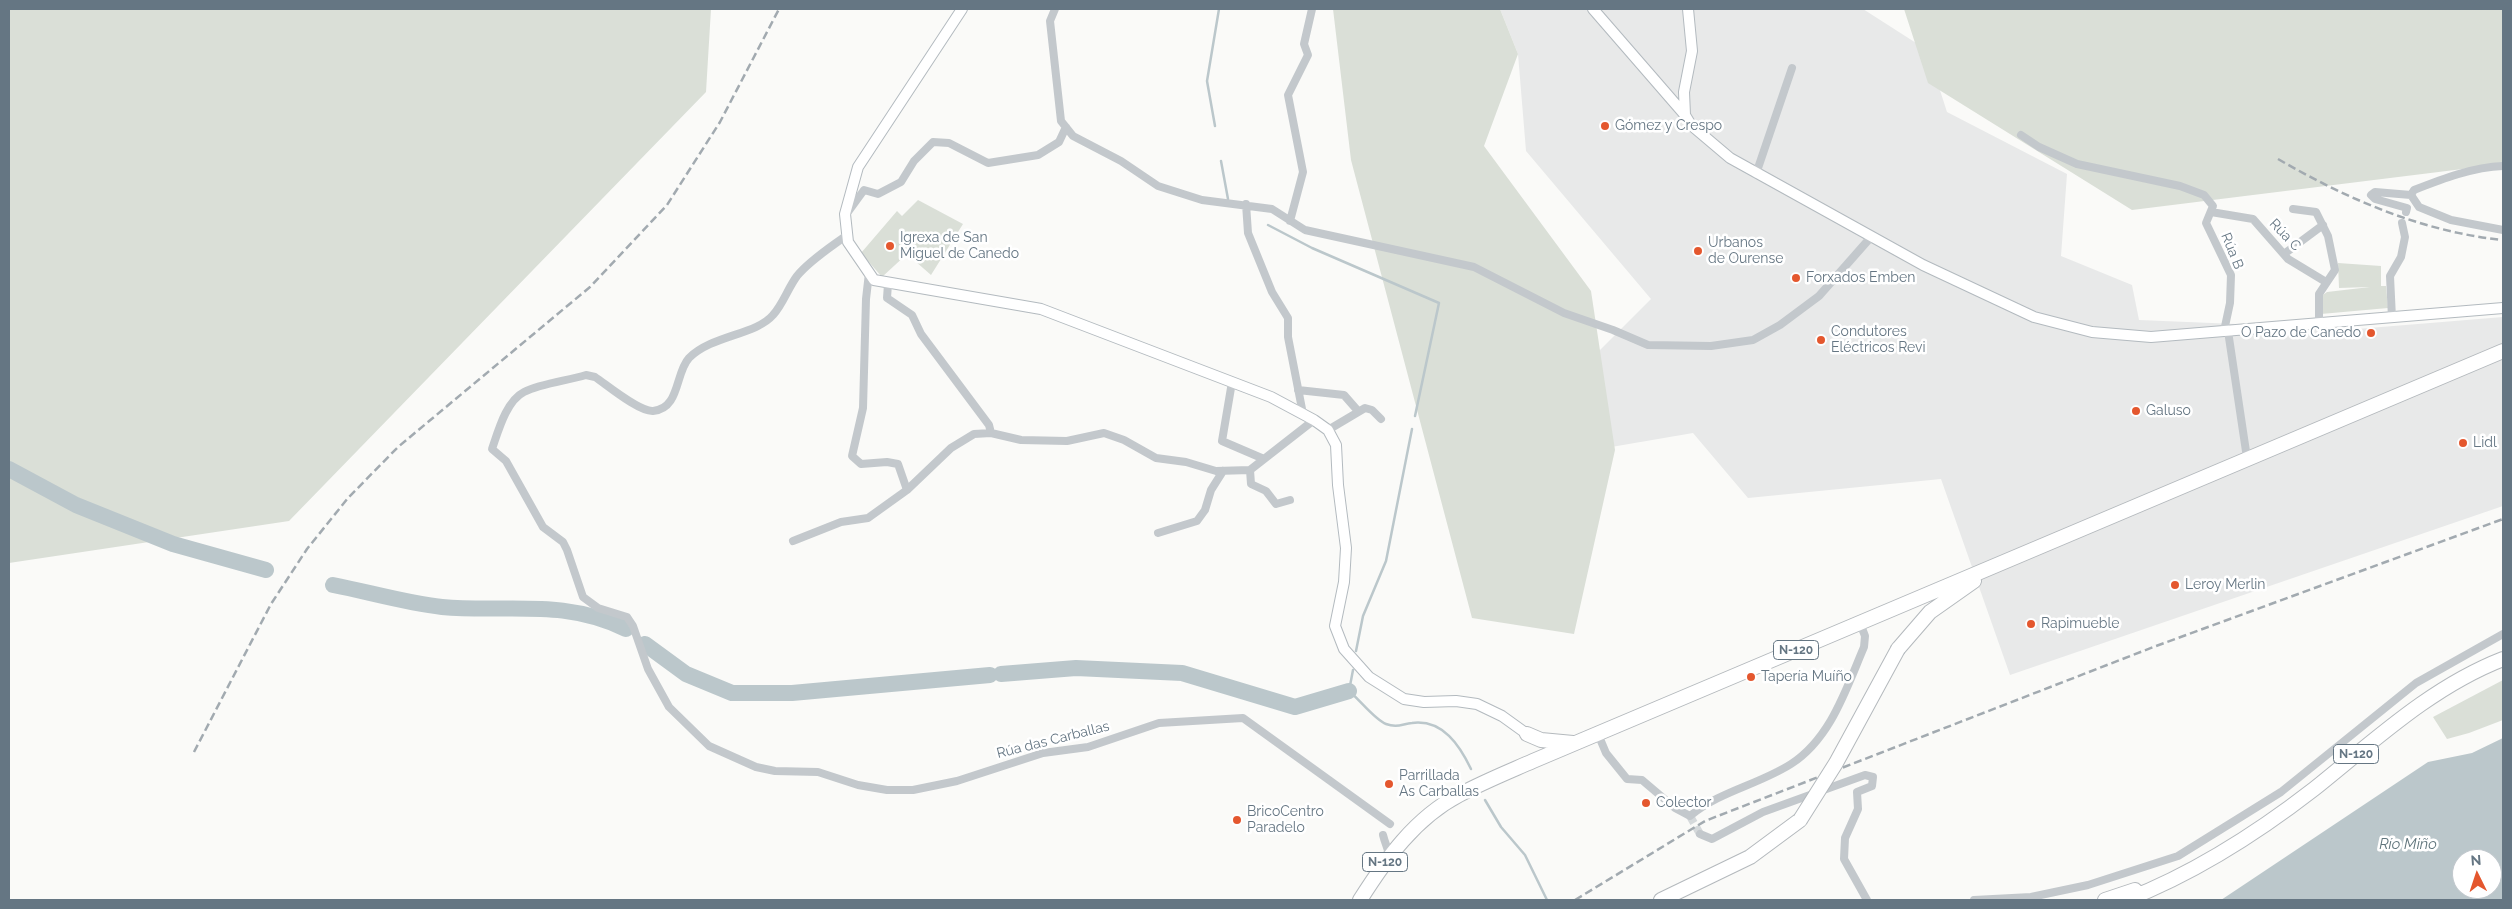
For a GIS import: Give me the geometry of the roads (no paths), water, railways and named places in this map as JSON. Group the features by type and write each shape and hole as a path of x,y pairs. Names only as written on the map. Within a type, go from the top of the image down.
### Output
{"highway":[{"name":"N-120","path":"1360,900 1415,828 1458,795 1532,761 2503,351"},
{"path":"1661,900 1750,857 1800,820 1836,763 1898,649 1930,612 1967,585 2016,556"},
{"name":"N-120","path":"2126,900 2168,884 2267,824 2394,722 2443,689 2479,668 2503,659"},
{"path":"1527,734 1541,740 1576,743"},
{"path":"1527,734 1536,747 1532,761"},
{"path":"2105,900 2140,889 2214,857"},
{"name":"N-120","path":"1371,900 1391,860"}],"street":[{"path":"962,9 858,167 845,216 847,235 848,242 874,280 888,284 1041,309 1271,397 1314,420 1328,430 1336,445 1338,485 1346,548 1344,582 1335,626 1344,649 1370,677 1404,699 1424,702 1456,701 1477,704 1502,716 1527,734"},
{"path":"1055,9 1050,21 1061,121 1073,136 1121,161 1158,186 1202,200 1246,204 1272,210 1305,230 1474,268 1564,313 1648,344 1702,346 1753,340 1780,325 1818,296 1871,237"},
{"path":"1290,221 1303,172 1288,95 1308,55 1304,44 1312,9"},
{"path":"1593,9 1692,125 1724,153 1756,174 1871,237 2034,317 2092,332 2151,337 2503,308"},
{"path":"1685,115 1684,92 1692,51 1688,9"},
{"path":"1756,174 1792,68"},
{"path":"845,216 864,190 878,194 900,182 914,161 933,142 949,143 988,163 1038,155 1059,142 1066,127"},
{"path":"2021,135 2039,147 2076,164 2180,186 2204,196 2213,206 2210,212"},
{"path":"2411,195 2414,190 2446,178 2503,166"},
{"path":"2406,212 2407,208 2375,199 2371,195 2375,192 2411,195"},
{"path":"2411,195 2419,207 2452,220 2503,230"},
{"path":"1246,204 1248,233 1272,292 1288,318 1288,337 1303,414"},
{"path":"2293,209 2316,212 2328,236 2335,270 2319,294 2319,324"},
{"name":"Rúa C","path":"2210,212 2253,219 2288,259 2326,282"},
{"name":"Rúa B","path":"2210,212 2206,223 2230,275 2230,303 2226,331"},
{"path":"2392,318 2390,276 2401,257 2405,237 2402,224"},
{"path":"2284,254 2323,225"},
{"name":"Rúa das Carballas","path":"847,235 798,275 773,316 754,326 712,341 696,351 683,364 671,400 663,408 652,411 641,409 595,376 586,375 523,392 504,414 492,450 506,460 543,527 563,542 583,596 598,608 627,618 633,626 648,669 669,707 709,746 756,767 775,771 812,772 858,785 887,790 913,790 957,780 1043,753 1088,747 1159,723 1243,718 1390,824"},
{"path":"869,273 866,299 864,408 852,456 861,464 887,462 898,464 907,490"},
{"path":"888,284 887,298 912,315 921,334 989,425 991,433"},
{"path":"2226,331 2246,458"},
{"path":"1232,382 1222,441 1264,460"},
{"path":"1298,390 1344,395 1358,411"},
{"path":"1328,430 1366,408 1372,410 1381,420"},
{"path":"793,541 841,522 868,518 907,490 951,448 974,434 991,433 1021,440 1067,440 1104,433 1124,440 1156,458 1223,471 1250,470 1314,420"},
{"path":"1250,470 1251,484 1266,491 1276,504 1290,500"},
{"path":"1158,533 1197,521 1205,510 1211,490 1223,471"},
{"path":"1598,734 1606,753 1627,779 1642,780 1675,808 1690,816 1704,804 1791,764 1826,732 1864,647 1865,636 1860,623"},
{"path":"1974,900 2031,896 2088,885 2178,856 2281,792 2416,683 2503,634"},
{"path":"1700,834 1712,839 1763,812 1866,775 1873,777 1872,786 1857,792 1858,809 1845,838 1844,859 1867,900"},
{"path":"1383,835 1391,860"}],"water":[{"name":"Río Miño","path":"2503,738 2503,900 2221,900 2428,762 2472,753"}],"waterway":[{"path":"1215,126 1207,81 1219,9"},
{"path":"1221,161 1228,199"},
{"path":"1268,225 1312,248 1439,303 1415,416"},
{"path":"1356,651 1363,616 1386,561 1412,429"},
{"path":"9,469 76,505 173,544 266,570"},
{"path":"333,585 442,607 535,609 580,613 602,619 626,629"},
{"path":"645,644 686,674 732,693 792,693 990,675"},
{"path":"1001,674 1076,668 1182,673 1295,707 1349,691"},
{"path":"1353,670 1349,691 1377,718 1386,724 1396,726 1412,723 1433,725 1456,743 1471,769"},
{"path":"1485,800 1501,827 1525,855 1547,900"}],"tunnel":[{"path":"1690,816 1700,834"}],"railway":[{"path":"194,752 271,604 307,549 348,498 398,447 590,287 667,205 720,122 779,9"},
{"path":"2278,159 2304,174 2386,212 2444,230 2503,240"},
{"path":"1575,900 1705,821 2156,646 2503,519"}],"place":[{"name":"Gómez y Crespo","path":"1605,126"},
{"name":"Igrexa de San Miguel de Canedo","path":"890,246"},
{"name":"Urbanos de Ourense","path":"1698,251"},
{"name":"Forxados Emben","path":"1796,278"},
{"name":"O Pazo de Canedo","path":"2371,333"},
{"name":"Condutores Eléctricos Revi","path":"1821,340"},
{"name":"Galuso","path":"2136,411"},
{"name":"Lidl","path":"2463,443"},
{"name":"Leroy Merlin","path":"2175,585"},
{"name":"Rapimueble","path":"2031,624"},
{"name":"Tapería Muíño","path":"1751,677"},
{"name":"Parrillada As Carballas","path":"1389,784"},
{"name":"Colector","path":"1646,803"},
{"name":"BricoCentro Paradelo","path":"1237,820"}]}
